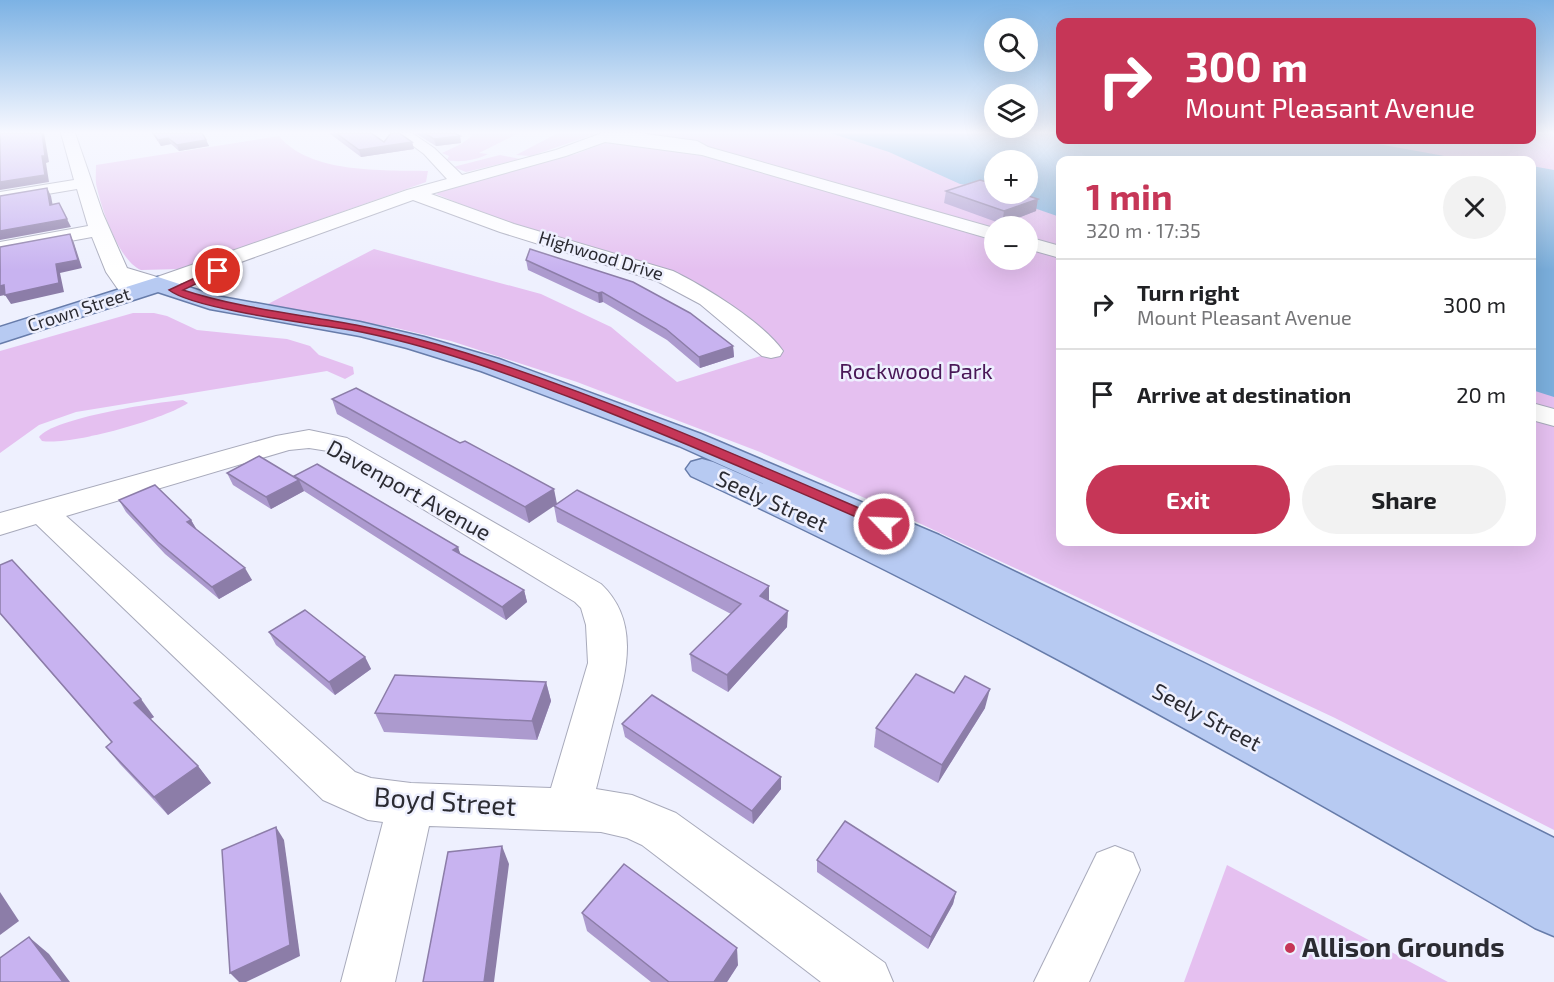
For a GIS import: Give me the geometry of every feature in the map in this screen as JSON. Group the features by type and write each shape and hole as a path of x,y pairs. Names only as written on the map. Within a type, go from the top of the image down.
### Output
{"main road":[{"name":"Crown Street","path":"0,335 152,292"},
{"name":"Crown Street","path":"0,346 152,292"},
{"name":"Seely Street","path":"152,292 360,329 437,348 548,385 690,440 926,543 1190,675 1554,865"},
{"name":"Seely Street","path":"152,292 211,317 345,340 397,353 483,382 675,457 918,568 1107,663 1250,739 1554,909"}],"street":[{"path":"83,179 97,230 117,272 152,292 413,194 467,179"},
{"path":"803,179 984,231"},
{"path":"0,197 84,183"},
{"name":"Highwood Drive","path":"413,194 507,228 665,276 684,284 739,322 771,351"},
{"path":"0,248 97,230"},
{"path":"1038,246 1056,251"},
{"path":"1536,412 1554,418"},
{"name":"Davenport Avenue","path":"0,524 286,442 309,439 337,444 598,600 609,647 608,663 568,809"},
{"name":"Boyd Street","path":"42,512 339,786 368,799 411,804 568,809 616,813 652,825 866,982"},
{"path":"368,982 411,804"},
{"path":"1061,982 1115,870"}],"green space":[{"path":"96,179 427,179 426,182 181,269 141,270 133,265 119,246 103,209"},
{"name":"Rockwood Park","path":"478,179 984,179 984,204 1038,204 1038,179 1056,179 1056,546 1536,546 1536,179 1554,179 1554,830 1335,718 874,502 760,452 577,382 451,341 396,328 266,305 374,249 541,294 611,327 677,382 780,350 705,288 685,278 497,219 436,194 458,184"},
{"path":"133,313 154,313 167,316 197,330 287,339 310,346 319,355 353,367 354,374 345,379 327,371 76,412 39,425 0,453 0,351"},
{"path":"183,400 188,403 159,416 117,430 55,441 42,441 39,437 48,430 84,417"},
{"name":"Allison Grounds","path":"1227,865 1448,982 1184,982"}],"water":[{"path":"949,179 984,179 984,188 960,184"},
{"path":"1038,179 1056,179 1056,216 1023,204 1038,204"},
{"path":"1536,179 1554,179 1554,397 1536,391"}],"building":[{"path":"0,179 20,179 0,182"},
{"path":"980,180 984,181 984,204 1024,204 1004,211 946,191"},
{"path":"47,188 50,205 59,203 67,219 0,231 0,196"},
{"path":"70,234 78,260 56,264 59,283 5,295 4,285 0,286 0,247"},
{"path":"530,249 633,282 690,313 733,346 699,357 666,329 602,292 598,293 526,260"},
{"path":"356,388 460,443 465,441 554,489 525,507 332,399"},
{"path":"259,456 299,480 266,497 227,473"},
{"path":"317,464 458,547 453,550 524,590 502,607 294,476"},
{"path":"155,485 191,520 187,522 245,568 212,587 158,542 119,500"},
{"path":"577,490 769,586 760,596 788,611 727,675 690,654 741,604 554,506"},
{"path":"12,560 141,699 134,703 198,766 154,797 106,747 112,742 0,613 0,565"},
{"path":"305,610 365,657 329,682 269,632"},
{"path":"916,674 954,693 965,676 990,689 942,765 876,728"},
{"path":"395,675 546,682 532,721 375,713"},
{"path":"652,695 781,777 752,811 622,724"},
{"path":"845,821 956,892 931,937 817,860"},
{"path":"276,827 290,945 230,973 222,850"},
{"path":"502,846 484,982 423,982 448,852"},
{"path":"624,864 737,948 714,982 669,982 582,913"},
{"path":"29,937 63,982 0,982 0,958"}],"place":[{"name":"Allison Grounds","path":"1290,948"}],"route":[{"path":"218,271 174,290 210,302 360,329 461,355 631,416 800,486 884,524"}]}
